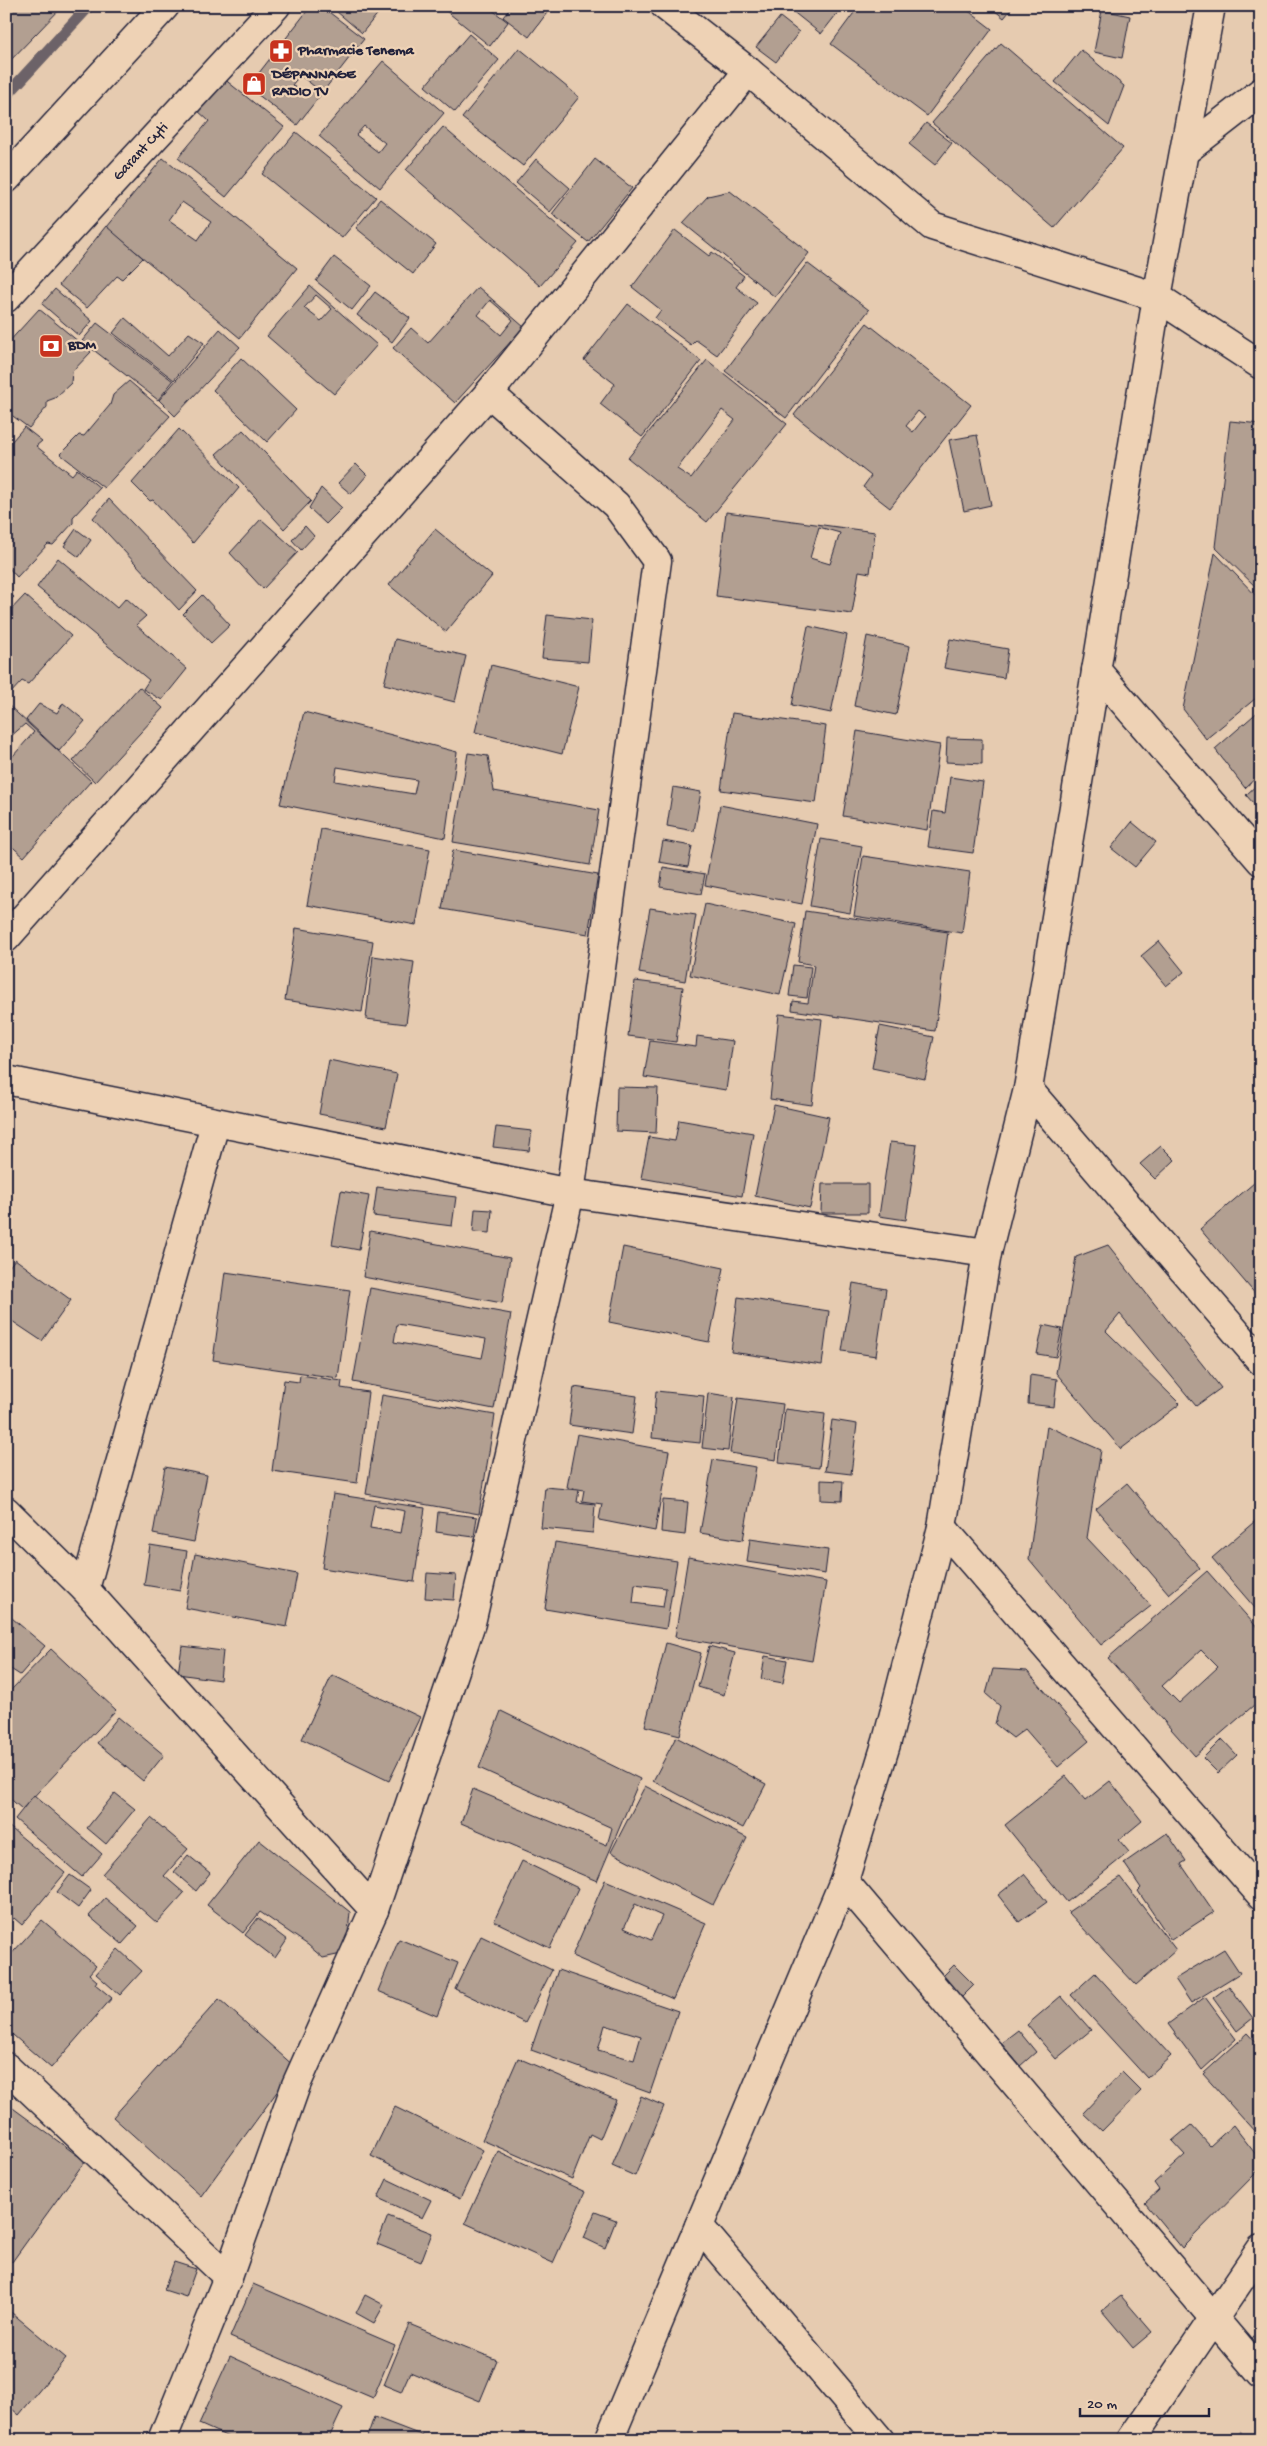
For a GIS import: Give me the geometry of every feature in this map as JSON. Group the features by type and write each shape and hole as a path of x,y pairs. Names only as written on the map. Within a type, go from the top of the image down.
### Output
{"street":[{"path":"6,179 165,6"},
{"name":"Garant Cyti","path":"6,298 276,6"},
{"path":"665,6 748,71 932,226 1157,296 1261,365"},
{"path":"609,2440 844,1881 887,1741 942,1527 987,1253 1028,1089 1157,296 1211,6"},
{"path":"6,938 489,393 748,71"},
{"path":"1184,151 1261,92"},
{"path":"162,2440 228,2277 296,2085 374,1910 472,1623 570,1193 657,561 616,505 489,393"},
{"path":"1096,670 1261,861"},
{"path":"6,1080 215,1124 292,1136 570,1193 987,1253"},
{"path":"1028,1089 1261,1361"},
{"path":"85,1588 215,1124"},
{"path":"6,1511 85,1588 374,1910"},
{"path":"942,1527 1261,1895"},
{"path":"844,1881 1261,2374"},
{"path":"6,2067 228,2277"},
{"path":"700,2226 880,2440"},
{"path":"1131,2440 1261,2249"}],"building":[{"path":"6,6 63,6 6,65"},
{"path":"311,6 321,6 364,39 297,125 248,87","holes":["300,75 315,87 308,97 292,85"]},
{"path":"330,6 384,6 362,33"},
{"path":"440,6 487,6 508,22 490,46"},
{"path":"512,6 552,6 529,37 503,17"},
{"path":"786,6 843,6 821,34"},
{"path":"859,6 962,6 992,29 927,116 831,44"},
{"path":"989,6 1014,6 1004,18"},
{"path":"1102,10 1130,16 1122,58 1094,52"},
{"path":"780,17 799,32 776,62 756,47"},
{"path":"469,34 499,60 455,112 425,86"},
{"path":"1001,43 1123,148 1054,228 932,123"},
{"path":"519,48 579,97 523,166 462,118"},
{"path":"1081,50 1124,86 1109,126 1055,82"},
{"path":"383,61 444,113 380,188 319,136","holes":["364,126 385,143 378,152 356,135"]},
{"path":"223,78 284,127 226,197 178,158 209,121 197,110"},
{"path":"926,123 952,143 935,165 909,144"},
{"path":"443,127 578,243 540,286 406,170"},
{"path":"296,132 376,197 342,238 262,174"},
{"path":"163,158 297,268 240,338 106,227","holes":["182,202 211,222 198,240 169,220"]},
{"path":"536,159 570,188 550,212 516,183"},
{"path":"595,159 632,188 588,242 552,214"},
{"path":"730,191 809,253 775,297 683,223 708,196"},
{"path":"380,199 436,244 413,274 356,228"},
{"path":"106,226 143,258 122,279 117,276 87,308 59,285"},
{"path":"675,230 709,256 712,252 744,276 736,287 757,303 717,355 696,340 691,345 655,318 661,310 632,287"},
{"path":"334,257 371,286 352,310 316,281"},
{"path":"807,263 869,310 786,418 725,371"},
{"path":"310,286 377,345 334,394 267,336","holes":["316,295 332,309 321,321 304,308"]},
{"path":"478,287 524,327 455,403 393,348 411,328 428,343","holes":["490,300 513,320 501,335 478,315"]},
{"path":"55,289 92,321 79,336 42,304"},
{"path":"375,292 410,318 392,342 357,315"},
{"path":"628,304 701,361 642,437 600,404 615,384 584,360"},
{"path":"39,309 91,352 72,372 71,383 55,398 47,401 47,407 29,428 6,411 6,345"},
{"path":"125,318 168,356 189,333 204,343 174,380 113,333"},
{"path":"97,323 173,381 158,400 82,341"},
{"path":"867,323 971,405 890,508 863,487 871,476 794,415","holes":["918,411 925,417 913,432 906,426"]},
{"path":"220,329 240,347 175,416 159,400"},
{"path":"241,358 296,410 267,442 213,390"},
{"path":"707,360 787,424 707,522 628,458","holes":["722,410 735,420 691,478 677,469"]},
{"path":"129,381 170,416 104,488 60,454 79,435 84,436 110,405 113,395"},
{"path":"1230,421 1261,424 1261,592 1215,547"},
{"path":"24,427 42,441 36,446 72,475 77,469 100,488 73,517 73,523 53,545 48,544 17,577 6,565 6,448"},
{"path":"179,429 239,488 193,543 153,500 150,501 132,483"},
{"path":"243,430 311,501 284,529 216,454"},
{"path":"977,435 991,505 964,511 949,440"},
{"path":"356,464 367,475 351,494 338,483"},
{"path":"321,488 342,508 326,524 309,508"},
{"path":"109,499 197,591 179,610 93,518"},
{"path":"726,512 875,532 870,573 859,571 852,614 716,596","holes":["819,527 840,533 830,564 810,558"]},
{"path":"261,519 298,552 263,589 230,553"},
{"path":"305,526 314,536 301,550 292,540"},
{"path":"76,529 91,540 79,557 64,546"},
{"path":"435,529 492,576 446,632 389,585"},
{"path":"1215,553 1261,601 1261,694 1206,739 1183,709"},
{"path":"58,558 117,608 126,598 146,616 136,625 187,669 162,700 143,689 149,680 37,587"},
{"path":"6,590 14,597 6,605"},
{"path":"25,595 71,636 28,684 22,681 8,696 6,615"},
{"path":"202,595 230,625 211,643 183,614"},
{"path":"547,615 592,620 588,662 542,658"},
{"path":"808,626 847,635 831,713 792,705"},
{"path":"867,636 910,646 896,715 854,706"},
{"path":"395,639 466,656 455,702 384,684"},
{"path":"950,639 1008,649 1004,678 944,668"},
{"path":"491,665 579,687 562,754 475,732"},
{"path":"139,687 163,708 95,782 73,761"},
{"path":"6,703 91,781 24,857 6,841 6,764 34,732 25,724 10,737 6,734"},
{"path":"63,703 85,721 59,751 26,720 39,704 57,713"},
{"path":"1261,709 1261,773 1245,788 1215,749"},
{"path":"304,712 457,752 445,838 280,804","holes":["337,767 417,780 414,794 335,781"]},
{"path":"732,713 826,726 816,803 721,790"},
{"path":"857,731 940,745 927,830 843,816"},
{"path":"947,738 982,739 982,764 946,762"},
{"path":"468,753 488,756 494,791 599,810 590,865 453,842"},
{"path":"950,777 983,782 973,853 928,847 933,811 945,813"},
{"path":"1261,781 1261,812 1246,795"},
{"path":"673,787 701,792 694,831 667,826"},
{"path":"720,805 817,824 802,904 705,885"},
{"path":"1132,822 1156,842 1135,867 1111,848"},
{"path":"321,829 430,849 416,925 307,905"},
{"path":"821,839 862,846 850,913 810,906"},
{"path":"663,841 692,846 688,867 659,862"},
{"path":"453,850 598,875 588,934 442,909"},
{"path":"863,856 970,872 962,933 854,916"},
{"path":"663,867 705,874 701,894 660,887"},
{"path":"705,904 796,924 780,995 690,975"},
{"path":"650,908 696,915 685,981 639,973"},
{"path":"805,911 948,932 935,1031 792,1010 793,1001 808,1003 814,965 798,962"},
{"path":"296,928 373,941 362,1012 285,1000"},
{"path":"1159,941 1184,972 1166,986 1141,956"},
{"path":"373,956 414,962 406,1024 366,1019"},
{"path":"793,965 811,967 807,998 789,996"},
{"path":"635,981 683,987 676,1042 628,1036"},
{"path":"779,1014 822,1019 812,1105 770,1099"},
{"path":"880,1026 934,1037 925,1079 872,1068"},
{"path":"697,1036 733,1041 726,1090 644,1077 650,1041 696,1047"},
{"path":"329,1060 397,1074 386,1127 319,1114"},
{"path":"617,1087 658,1088 656,1133 616,1131"},
{"path":"774,1105 829,1117 810,1208 755,1196"},
{"path":"679,1120 753,1133 742,1196 641,1178 649,1137 675,1141"},
{"path":"496,1127 532,1131 529,1151 493,1147"},
{"path":"890,1142 917,1145 906,1220 879,1216"},
{"path":"1161,1146 1175,1160 1155,1179 1140,1164"},
{"path":"1261,1177 1261,1293 1257,1296 1200,1229"},
{"path":"822,1184 868,1184 868,1213 821,1213"},
{"path":"377,1187 456,1197 452,1226 373,1216"},
{"path":"341,1191 369,1196 359,1250 332,1245"},
{"path":"475,1209 492,1210 490,1233 473,1232"},
{"path":"370,1231 510,1258 502,1303 363,1277"},
{"path":"1108,1245 1221,1388 1196,1406 1120,1314 1106,1331 1180,1404 1121,1449 1056,1373 1076,1257"},
{"path":"623,1247 724,1268 709,1342 609,1322"},
{"path":"15,1259 71,1300 42,1341 6,1317 6,1271"},
{"path":"225,1272 350,1290 338,1378 213,1360"},
{"path":"853,1283 886,1289 876,1356 842,1351"},
{"path":"370,1288 511,1314 494,1409 353,1382","holes":["397,1324 486,1339 482,1358 394,1342"]},
{"path":"738,1297 829,1311 822,1365 731,1352"},
{"path":"1043,1325 1062,1329 1056,1357 1037,1354"},
{"path":"300,1375 342,1381 341,1388 368,1392 357,1483 272,1471 284,1380 299,1382"},
{"path":"1030,1375 1057,1379 1054,1407 1028,1404"},
{"path":"574,1387 637,1396 632,1434 569,1425"},
{"path":"656,1391 704,1396 700,1443 652,1438"},
{"path":"708,1393 734,1397 728,1451 702,1448"},
{"path":"382,1395 495,1415 479,1514 366,1494"},
{"path":"738,1398 783,1404 776,1460 730,1453"},
{"path":"785,1409 825,1414 819,1468 779,1463"},
{"path":"832,1420 857,1424 851,1474 825,1471"},
{"path":"1047,1426 1101,1450 1087,1538 1151,1606 1101,1645 1029,1559"},
{"path":"577,1434 669,1451 655,1531 599,1520 602,1504 582,1501 584,1490 567,1487"},
{"path":"713,1460 756,1467 743,1540 700,1533"},
{"path":"165,1467 207,1475 194,1542 153,1534"},
{"path":"821,1480 843,1481 842,1501 821,1500"},
{"path":"1127,1483 1200,1568 1169,1594 1096,1509"},
{"path":"545,1487 579,1490 577,1502 595,1504 593,1533 541,1528"},
{"path":"333,1494 425,1508 414,1582 322,1568","holes":["374,1505 405,1511 401,1533 370,1528"]},
{"path":"663,1500 688,1502 685,1535 661,1532"},
{"path":"438,1512 477,1517 474,1537 436,1532"},
{"path":"1261,1516 1261,1615 1212,1558"},
{"path":"750,1539 828,1550 825,1574 747,1562"},
{"path":"555,1542 677,1561 666,1629 545,1609","holes":["635,1584 666,1588 663,1607 633,1603"]},
{"path":"150,1545 187,1551 180,1591 144,1585"},
{"path":"195,1554 297,1574 287,1627 185,1608"},
{"path":"688,1557 826,1582 812,1661 675,1637"},
{"path":"1207,1571 1261,1632 1261,1699 1195,1756 1108,1658","holes":["1201,1650 1218,1667 1179,1703 1162,1686"]},
{"path":"427,1573 456,1575 454,1600 425,1598"},
{"path":"6,1613 45,1646 20,1675 6,1666"},
{"path":"666,1643 701,1653 680,1735 645,1726"},
{"path":"182,1646 223,1651 220,1680 178,1674"},
{"path":"709,1646 735,1653 724,1695 698,1687"},
{"path":"51,1649 116,1710 22,1809 6,1795 6,1695"},
{"path":"765,1656 787,1660 783,1683 761,1679"},
{"path":"993,1669 1027,1671 1089,1741 1058,1767 1025,1729 1013,1738 995,1724 1000,1706 986,1694"},
{"path":"332,1675 420,1717 389,1781 302,1739"},
{"path":"501,1711 640,1779 597,1881 461,1823 473,1789 607,1845 612,1828 479,1768"},
{"path":"118,1717 164,1755 143,1781 97,1743"},
{"path":"676,1737 766,1784 743,1828 653,1781"},
{"path":"1222,1739 1237,1755 1218,1773 1203,1758"},
{"path":"1066,1776 1086,1800 1110,1781 1142,1821 1119,1840 1129,1852 1067,1902 1005,1825"},
{"path":"645,1786 747,1838 713,1905 611,1852"},
{"path":"115,1793 135,1809 106,1844 87,1828"},
{"path":"34,1795 102,1854 82,1877 15,1819"},
{"path":"151,1818 188,1849 164,1876 184,1893 157,1923 102,1874"},
{"path":"7,1825 65,1873 22,1925 14,1918 6,1928"},
{"path":"1167,1833 1186,1861 1181,1864 1214,1912 1171,1940 1138,1891 1141,1888 1124,1863"},
{"path":"259,1840 350,1912 346,1953 323,1958 308,1945 260,1912 243,1933 207,1905"},
{"path":"188,1855 210,1873 196,1891 174,1872"},
{"path":"522,1861 578,1888 550,1948 494,1921"},
{"path":"1024,1874 1047,1902 1019,1922 998,1895"},
{"path":"70,1875 91,1890 78,1908 57,1892"},
{"path":"1120,1877 1176,1950 1136,1985 1068,1912"},
{"path":"605,1880 706,1923 673,1999 572,1956","holes":["635,1904 662,1916 651,1940 624,1928"]},
{"path":"105,1898 138,1926 122,1944 89,1916"},
{"path":"258,1918 287,1940 275,1958 245,1935"},
{"path":"42,1920 96,1966 89,1974 97,1981 95,1984 112,1998 51,2068 6,2029 6,1960"},
{"path":"481,1936 552,1970 525,2023 455,1989"},
{"path":"399,1939 458,1963 437,2016 378,1991"},
{"path":"118,1949 142,1971 120,1995 96,1974"},
{"path":"1224,1949 1240,1973 1191,2003 1175,1979"},
{"path":"954,1965 974,1985 961,1998 941,1978"},
{"path":"558,1970 678,2011 650,2093 531,2050","holes":["605,2025 641,2036 634,2060 598,2050"]},
{"path":"1095,1973 1171,2056 1147,2078 1071,1995"},
{"path":"1229,1986 1253,2018 1237,2031 1213,1998"},
{"path":"1061,1996 1091,2030 1056,2059 1027,2025"},
{"path":"1205,1997 1236,2039 1202,2070 1168,2024"},
{"path":"219,1999 295,2067 201,2196 113,2117"},
{"path":"1018,2030 1036,2052 1020,2066 1001,2043"},
{"path":"1248,2033 1261,2047 1261,2127 1255,2132 1203,2074"},
{"path":"518,2058 616,2100 600,2139 590,2134 572,2179 482,2140"},
{"path":"1122,2072 1141,2091 1102,2131 1083,2113"},
{"path":"641,2096 664,2106 635,2176 612,2166"},
{"path":"6,2103 85,2161 12,2262 6,2258"},
{"path":"395,2107 483,2150 460,2199 371,2156"},
{"path":"1191,2125 1210,2146 1233,2125 1261,2161 1261,2168 1182,2248 1145,2203 1159,2190 1154,2183 1185,2155 1172,2141"},
{"path":"498,2151 585,2192 553,2263 465,2223"},
{"path":"387,2179 431,2200 422,2218 378,2198"},
{"path":"595,2212 616,2220 605,2248 584,2238"},
{"path":"388,2216 432,2233 421,2262 377,2244"},
{"path":"174,2262 196,2269 186,2297 164,2290"},
{"path":"253,2284 395,2345 373,2398 230,2337"},
{"path":"365,2295 384,2305 374,2323 356,2313"},
{"path":"1121,2296 1152,2332 1133,2348 1102,2311"},
{"path":"6,2308 66,2358 19,2415 11,2408 6,2414"},
{"path":"409,2324 497,2360 480,2401 410,2372 401,2392 384,2385"},
{"path":"1261,2326 1261,2348 1250,2341"},
{"path":"230,2356 343,2408 328,2440 235,2440 199,2424"},
{"path":"374,2417 434,2440 366,2440"},
{"path":"1241,2432 1247,2440 1230,2440"}],"waterway":[{"path":"6,96 89,6"}],"place":[{"name":"Pharmacie Tenema","path":"281,51"},
{"name":"DÉPANNAGE RADIO TV","path":"254,84"},
{"name":"BDM","path":"51,346"}]}
